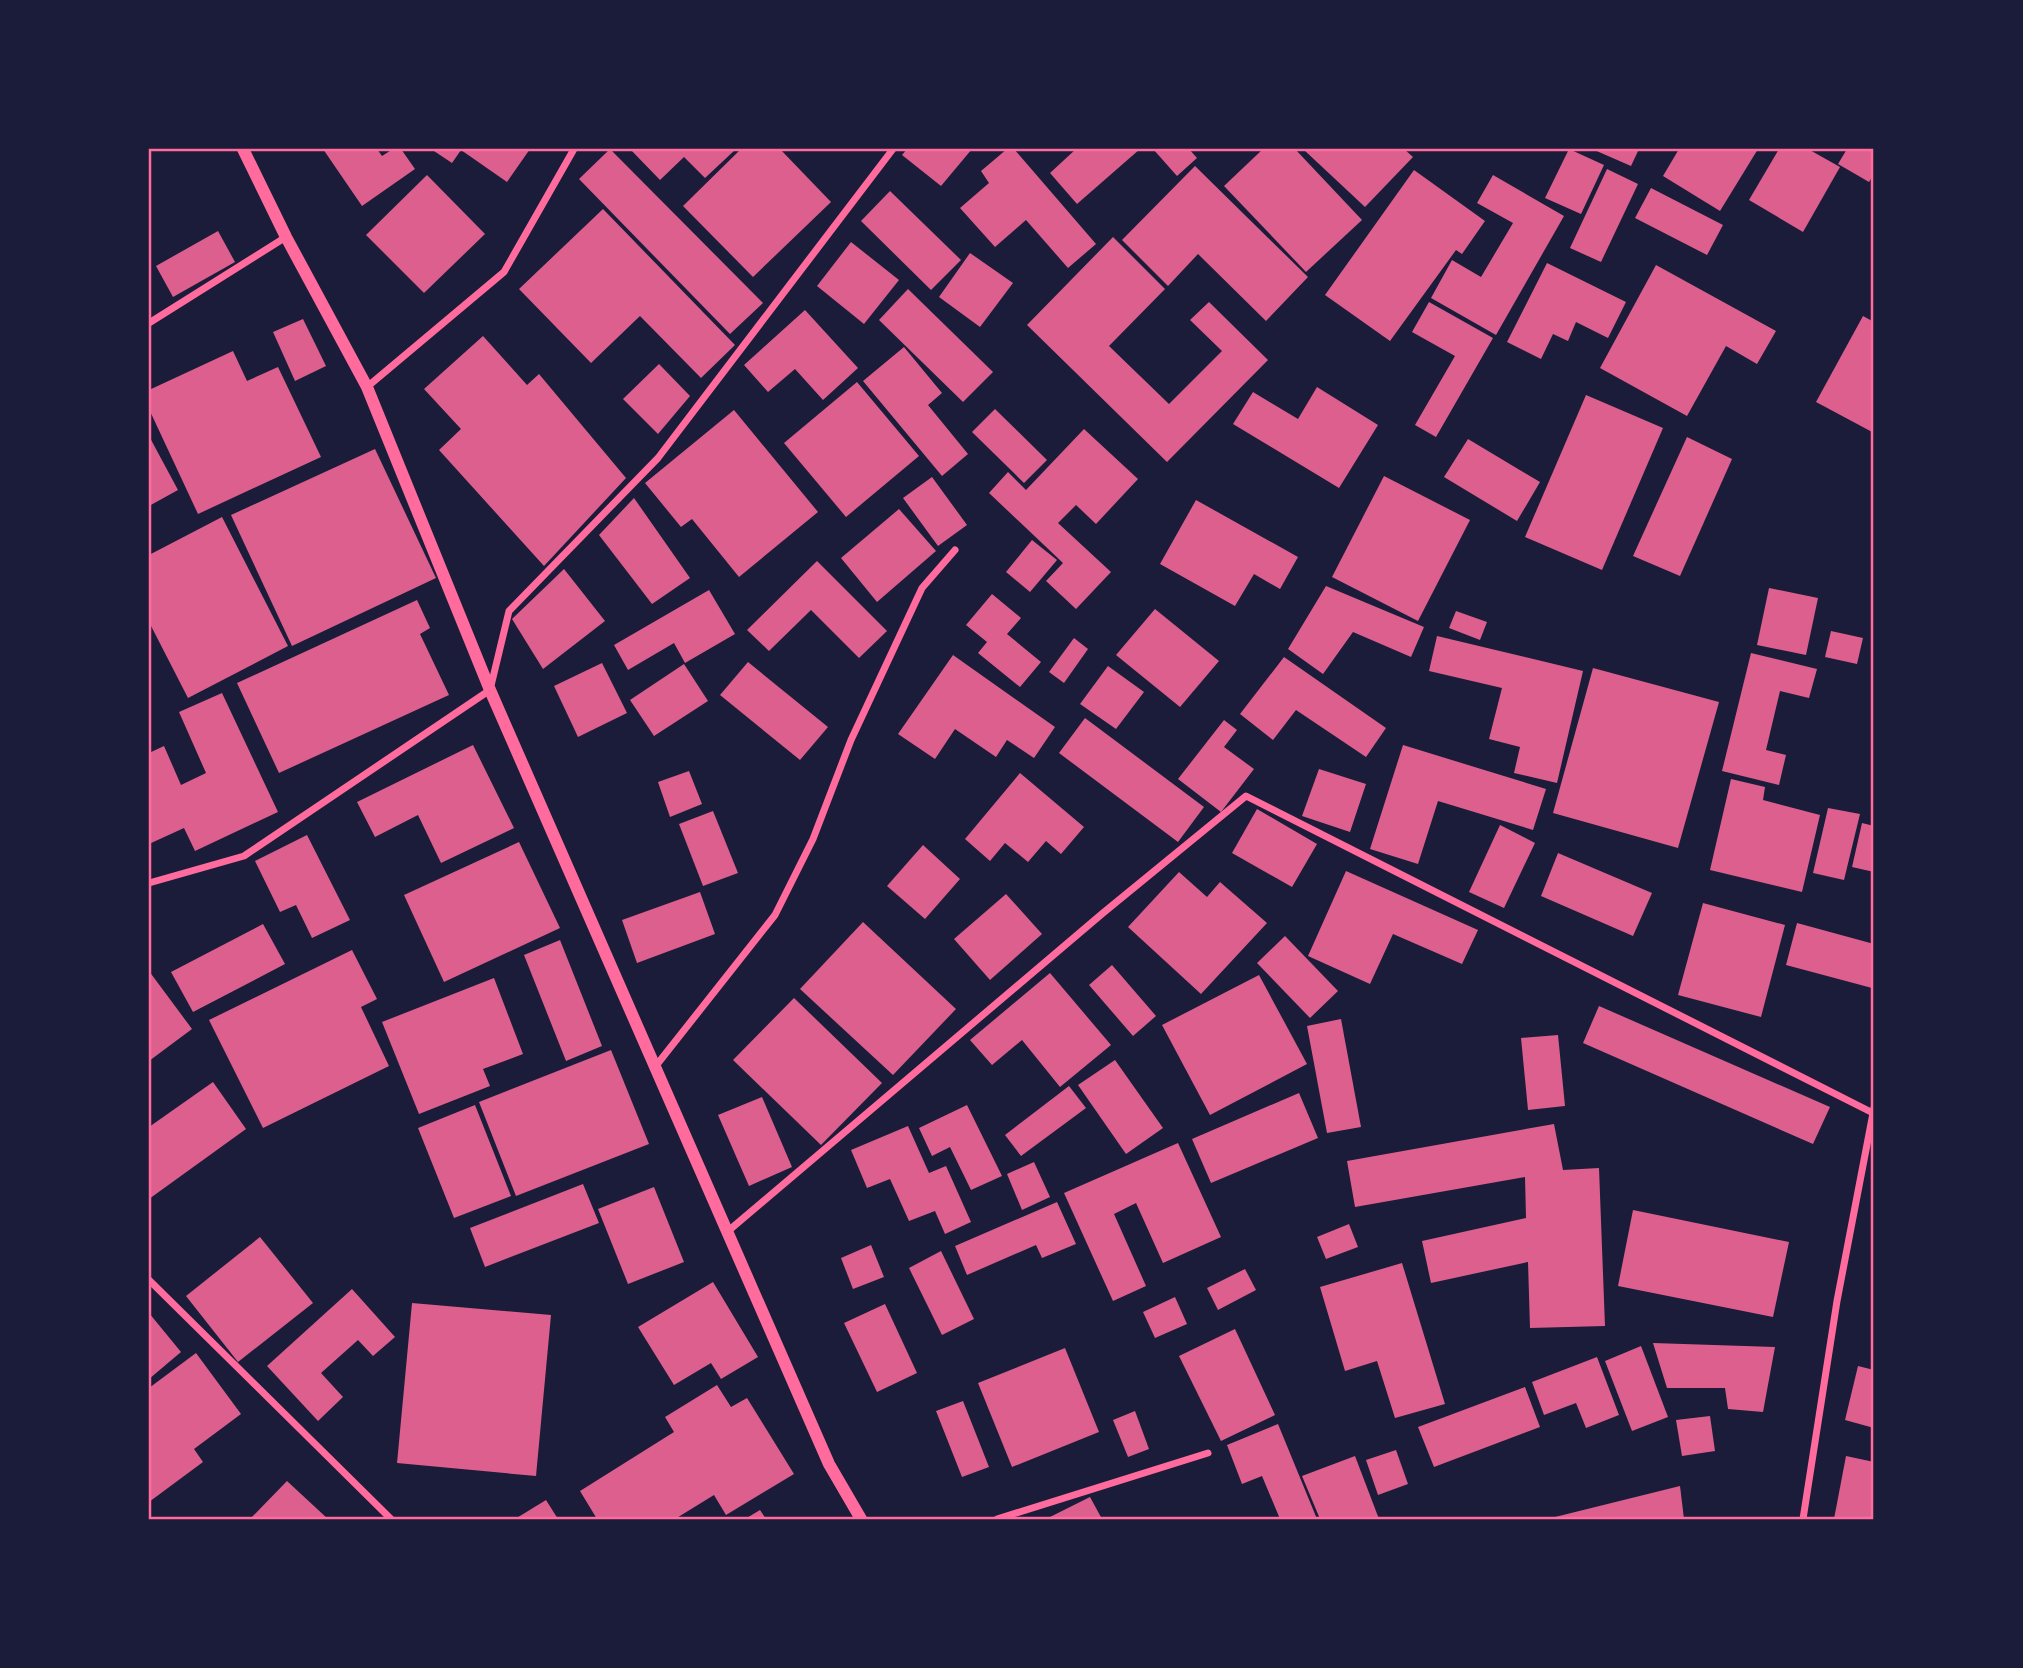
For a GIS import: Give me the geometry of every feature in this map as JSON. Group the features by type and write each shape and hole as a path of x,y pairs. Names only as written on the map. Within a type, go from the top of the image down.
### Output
{"street":[{"path":"243,149 286,237 367,387 490,690 830,1464 861,1519"},
{"path":"367,387 504,272 574,149"},
{"path":"149,883 244,856 490,690 509,611 658,458 893,149"},
{"path":"149,323 286,237"},
{"path":"655,1067 775,915 813,839 851,740 922,588 955,550"},
{"path":"727,1232 1103,913 1246,796 1873,1110 1837,1301 1803,1519"},
{"path":"149,1280 391,1519"},
{"path":"997,1519 1208,1452"}],"building":[{"path":"323,149 377,149 382,156 393,149 401,149 415,169 362,206"},
{"path":"431,149 530,149 507,182 461,150 452,163"},
{"path":"610,149 763,303 730,334 579,179"},
{"path":"630,149 736,149 705,178 684,157 660,180"},
{"path":"741,149 780,149 831,202 753,277 683,206"},
{"path":"907,149 972,149 941,186 902,155"},
{"path":"1007,149 1014,149 1096,244 1068,268 1026,220 995,247 960,208 989,183 981,171"},
{"path":"1076,149 1140,149 1077,204 1050,173"},
{"path":"1153,149 1189,149 1197,158 1177,176"},
{"path":"1263,149 1295,149 1362,220 1306,272 1224,186"},
{"path":"1303,149 1404,149 1413,157 1365,207"},
{"path":"1569,149 1604,165 1581,214 1545,198"},
{"path":"1592,149 1639,149 1631,166"},
{"path":"1679,149 1758,149 1720,211 1663,176"},
{"path":"1779,149 1808,149 1840,167 1803,232 1749,200"},
{"path":"1847,149 1874,151 1874,174 1869,182 1838,164"},
{"path":"1195,166 1308,277 1266,321 1198,254 1168,286 1122,240"},
{"path":"1607,169 1638,184 1601,262 1570,248"},
{"path":"1414,170 1485,221 1462,254 1456,250 1390,341 1325,295"},
{"path":"427,175 485,234 424,293 366,235"},
{"path":"1493,175 1564,216 1496,335 1431,298 1452,260 1481,277 1513,223 1477,203"},
{"path":"1651,188 1723,225 1707,255 1635,218"},
{"path":"890,191 961,260 931,290 861,221"},
{"path":"603,209 735,345 701,378 640,316 591,363 519,289"},
{"path":"218,231 235,262 173,297 156,266"},
{"path":"1113,237 1165,289 1109,346 1169,404 1222,351 1190,320 1209,302 1268,360 1167,462 1027,325"},
{"path":"851,242 899,280 864,324 817,286"},
{"path":"970,253 1013,283 980,327 939,297"},
{"path":"1547,263 1626,302 1608,338 1576,322 1568,341 1553,334 1541,359 1507,342"},
{"path":"1656,265 1776,331 1757,364 1726,346 1687,416 1600,368"},
{"path":"908,289 993,372 963,402 879,320"},
{"path":"1429,302 1493,338 1436,437 1415,425 1455,356 1412,332"},
{"path":"805,310 858,368 823,400 795,369 768,392 744,365"},
{"path":"1863,316 1874,322 1874,433 1816,402"},
{"path":"303,319 326,366 295,381 273,332"},
{"path":"483,336 527,385 539,374 626,478 544,566 439,450 461,429 424,389"},
{"path":"904,347 942,393 928,405 968,454 942,476 863,381"},
{"path":"233,351 247,381 278,367 321,457 198,514 149,409 149,390"},
{"path":"659,364 690,396 658,434 623,399"},
{"path":"857,382 919,456 846,517 784,443"},
{"path":"1317,387 1378,425 1339,488 1233,424 1253,392 1298,419"},
{"path":"1586,395 1663,428 1602,570 1525,537"},
{"path":"995,409 1047,460 1024,483 972,432"},
{"path":"734,410 818,512 739,577 692,519 681,527 645,483"},
{"path":"1084,429 1138,479 1096,524 1076,505 1058,523 1111,572 1076,609 1046,581 1063,563 989,493 1008,472 1026,490"},
{"path":"149,436 178,490 149,506"},
{"path":"1687,437 1732,459 1680,576 1633,556"},
{"path":"1468,439 1540,482 1517,521 1444,477"},
{"path":"375,449 436,578 292,646 231,515"},
{"path":"1384,476 1470,520 1418,621 1332,577"},
{"path":"932,477 967,525 938,546 903,498"},
{"path":"634,498 690,578 652,604 599,535"},
{"path":"1196,500 1298,557 1280,589 1254,574 1235,606 1160,564"},
{"path":"899,509 936,551 877,602 841,558"},
{"path":"222,517 288,646 188,698 149,622 149,555"},
{"path":"1032,540 1057,560 1030,592 1006,572"},
{"path":"817,561 887,631 859,658 811,610 769,651 747,630"},
{"path":"564,569 605,621 543,669 512,619"},
{"path":"1326,586 1424,627 1411,657 1353,632 1323,674 1288,649"},
{"path":"1769,588 1818,598 1806,655 1757,645"},
{"path":"709,590 735,634 685,663 674,643 628,670 614,645"},
{"path":"992,594 1021,618 1007,634 1041,662 1020,687 978,653 987,642 966,625"},
{"path":"417,600 430,628 420,634 449,695 279,773 237,683"},
{"path":"1155,609 1219,661 1180,707 1116,655"},
{"path":"1456,611 1487,622 1480,640 1449,628"},
{"path":"1831,631 1863,638 1857,664 1825,657"},
{"path":"1437,636 1583,671 1557,783 1514,773 1520,747 1489,739 1502,688 1429,671"},
{"path":"1074,638 1088,649 1064,683 1049,672"},
{"path":"1751,653 1817,669 1809,698 1780,691 1766,750 1786,755 1779,785 1722,771"},
{"path":"953,655 1055,727 1034,758 1007,740 996,757 955,729 935,759 898,734"},
{"path":"1284,657 1386,728 1366,757 1296,710 1273,740 1240,714"},
{"path":"748,662 828,727 800,760 720,695"},
{"path":"602,663 627,713 578,737 554,686"},
{"path":"684,664 708,701 654,736 630,700"},
{"path":"1108,666 1144,692 1116,729 1080,704"},
{"path":"1593,668 1719,702 1678,848 1553,813"},
{"path":"222,693 278,812 195,851 184,828 149,844 149,753 164,746 181,785 206,773 179,712"},
{"path":"1085,718 1204,807 1178,842 1059,753"},
{"path":"1224,720 1237,730 1224,747 1254,769 1221,812 1178,779"},
{"path":"473,745 514,828 441,863 418,815 375,837 357,802"},
{"path":"1403,745 1546,789 1533,830 1438,801 1418,864 1370,849"},
{"path":"1319,769 1366,784 1350,832 1302,816"},
{"path":"689,771 702,804 670,817 658,782"},
{"path":"1020,773 1084,827 1061,854 1046,841 1028,862 1005,843 990,861 965,839"},
{"path":"1731,779 1765,787 1763,800 1820,815 1802,892 1710,870"},
{"path":"1828,808 1860,814 1844,880 1813,873"},
{"path":"1257,809 1317,844 1292,887 1232,853"},
{"path":"713,811 738,873 703,886 679,824"},
{"path":"1862,823 1874,826 1874,872 1852,867"},
{"path":"1500,825 1535,843 1504,908 1469,892"},
{"path":"307,835 350,920 312,938 296,905 280,912 255,861"},
{"path":"519,842 560,928 444,982 404,895"},
{"path":"923,845 960,879 925,919 887,886"},
{"path":"1558,853 1652,893 1633,936 1541,896"},
{"path":"1346,871 1478,930 1462,964 1393,934 1370,984 1308,956"},
{"path":"1179,872 1207,897 1220,882 1267,923 1201,994 1128,927"},
{"path":"700,892 715,934 637,963 622,920"},
{"path":"1006,894 1042,934 990,980 954,939"},
{"path":"1703,903 1785,925 1761,1017 1678,995"},
{"path":"863,922 956,1009 893,1075 800,989"},
{"path":"1797,923 1874,944 1872,988 1786,965"},
{"path":"263,924 285,964 193,1012 171,972"},
{"path":"1285,936 1338,991 1310,1018 1257,963"},
{"path":"560,940 602,1046 566,1061 524,955"},
{"path":"352,950 377,999 361,1007 389,1066 263,1128 209,1020"},
{"path":"1112,965 1156,1016 1133,1036 1089,985"},
{"path":"149,971 192,1029 149,1061"},
{"path":"1050,973 1111,1045 1060,1087 1022,1040 992,1065 970,1040"},
{"path":"1259,975 1307,1064 1210,1115 1162,1025"},
{"path":"494,978 523,1054 483,1069 490,1086 419,1114 382,1022"},
{"path":"794,998 882,1083 821,1145 733,1060"},
{"path":"1599,1006 1830,1107 1813,1144 1583,1043"},
{"path":"1341,1019 1361,1127 1327,1133 1307,1026"},
{"path":"1558,1035 1565,1106 1528,1110 1521,1038"},
{"path":"611,1050 649,1144 516,1196 479,1102"},
{"path":"1115,1060 1163,1128 1126,1154 1078,1085"},
{"path":"213,1082 246,1129 149,1199 149,1127"},
{"path":"1069,1086 1086,1108 1021,1156 1005,1135"},
{"path":"1299,1093 1318,1138 1211,1183 1192,1139"},
{"path":"762,1097 792,1167 749,1186 718,1115"},
{"path":"475,1105 511,1196 454,1218 418,1128"},
{"path":"967,1105 1002,1176 971,1190 950,1147 932,1156 919,1128"},
{"path":"1554,1124 1563,1170 1599,1168 1605,1326 1530,1328 1528,1262 1431,1283 1422,1241 1526,1218 1525,1177 1355,1207 1347,1161"},
{"path":"908,1126 929,1173 946,1166 971,1222 945,1234 935,1211 909,1221 890,1179 867,1188 851,1150"},
{"path":"1178,1143 1221,1237 1163,1263 1136,1203 1114,1214 1146,1286 1113,1301 1064,1193"},
{"path":"1034,1162 1050,1197 1022,1210 1007,1174"},
{"path":"583,1184 599,1223 485,1267 470,1228"},
{"path":"654,1187 684,1262 628,1284 598,1209"},
{"path":"1057,1202 1076,1244 1042,1258 1036,1245 967,1275 955,1246"},
{"path":"1633,1210 1789,1242 1773,1317 1618,1286"},
{"path":"1349,1224 1358,1247 1326,1259 1317,1237"},
{"path":"260,1237 313,1303 238,1362 186,1296"},
{"path":"871,1245 884,1277 853,1289 841,1258"},
{"path":"941,1251 974,1319 942,1335 909,1268"},
{"path":"1402,1263 1445,1404 1395,1418 1377,1361 1345,1371 1320,1287"},
{"path":"1245,1269 1256,1290 1218,1310 1207,1288"},
{"path":"713,1282 758,1357 721,1379 711,1363 674,1385 638,1327"},
{"path":"352,1289 395,1337 373,1356 358,1340 321,1373 343,1397 318,1421 267,1366"},
{"path":"1175,1297 1187,1324 1155,1338 1143,1312"},
{"path":"412,1303 551,1315 536,1476 397,1463"},
{"path":"885,1304 917,1373 877,1392 844,1323"},
{"path":"149,1313 181,1352 149,1379"},
{"path":"1235,1329 1275,1415 1221,1441 1179,1356"},
{"path":"1653,1343 1775,1347 1763,1412 1728,1409 1725,1388 1667,1388"},
{"path":"1641,1346 1668,1417 1632,1431 1605,1361"},
{"path":"1065,1348 1099,1432 1012,1467 978,1383"},
{"path":"196,1353 241,1414 194,1449 203,1462 149,1502 149,1388"},
{"path":"1597,1357 1619,1415 1586,1428 1576,1403 1544,1415 1532,1382"},
{"path":"1858,1366 1874,1370 1874,1428 1845,1420"},
{"path":"717,1385 731,1407 747,1398 794,1474 726,1515 714,1495 675,1519 597,1519 580,1491 674,1432 665,1417"},
{"path":"1525,1387 1540,1427 1434,1467 1418,1427"},
{"path":"963,1401 989,1467 962,1477 936,1411"},
{"path":"1135,1411 1149,1449 1128,1457 1113,1420"},
{"path":"1710,1416 1715,1451 1682,1456 1676,1420"},
{"path":"1278,1424 1317,1519 1280,1519 1262,1476 1242,1484 1227,1445"},
{"path":"1396,1450 1408,1484 1378,1495 1366,1460"},
{"path":"1355,1456 1379,1519 1320,1519 1302,1476"},
{"path":"1846,1456 1874,1462 1874,1519 1834,1519"},
{"path":"287,1481 328,1519 250,1519"},
{"path":"1680,1486 1684,1519 1555,1519 1555,1517"},
{"path":"1090,1497 1102,1519 1046,1519"},
{"path":"546,1500 558,1519 515,1519"},
{"path":"760,1510 766,1519 745,1519"}]}
